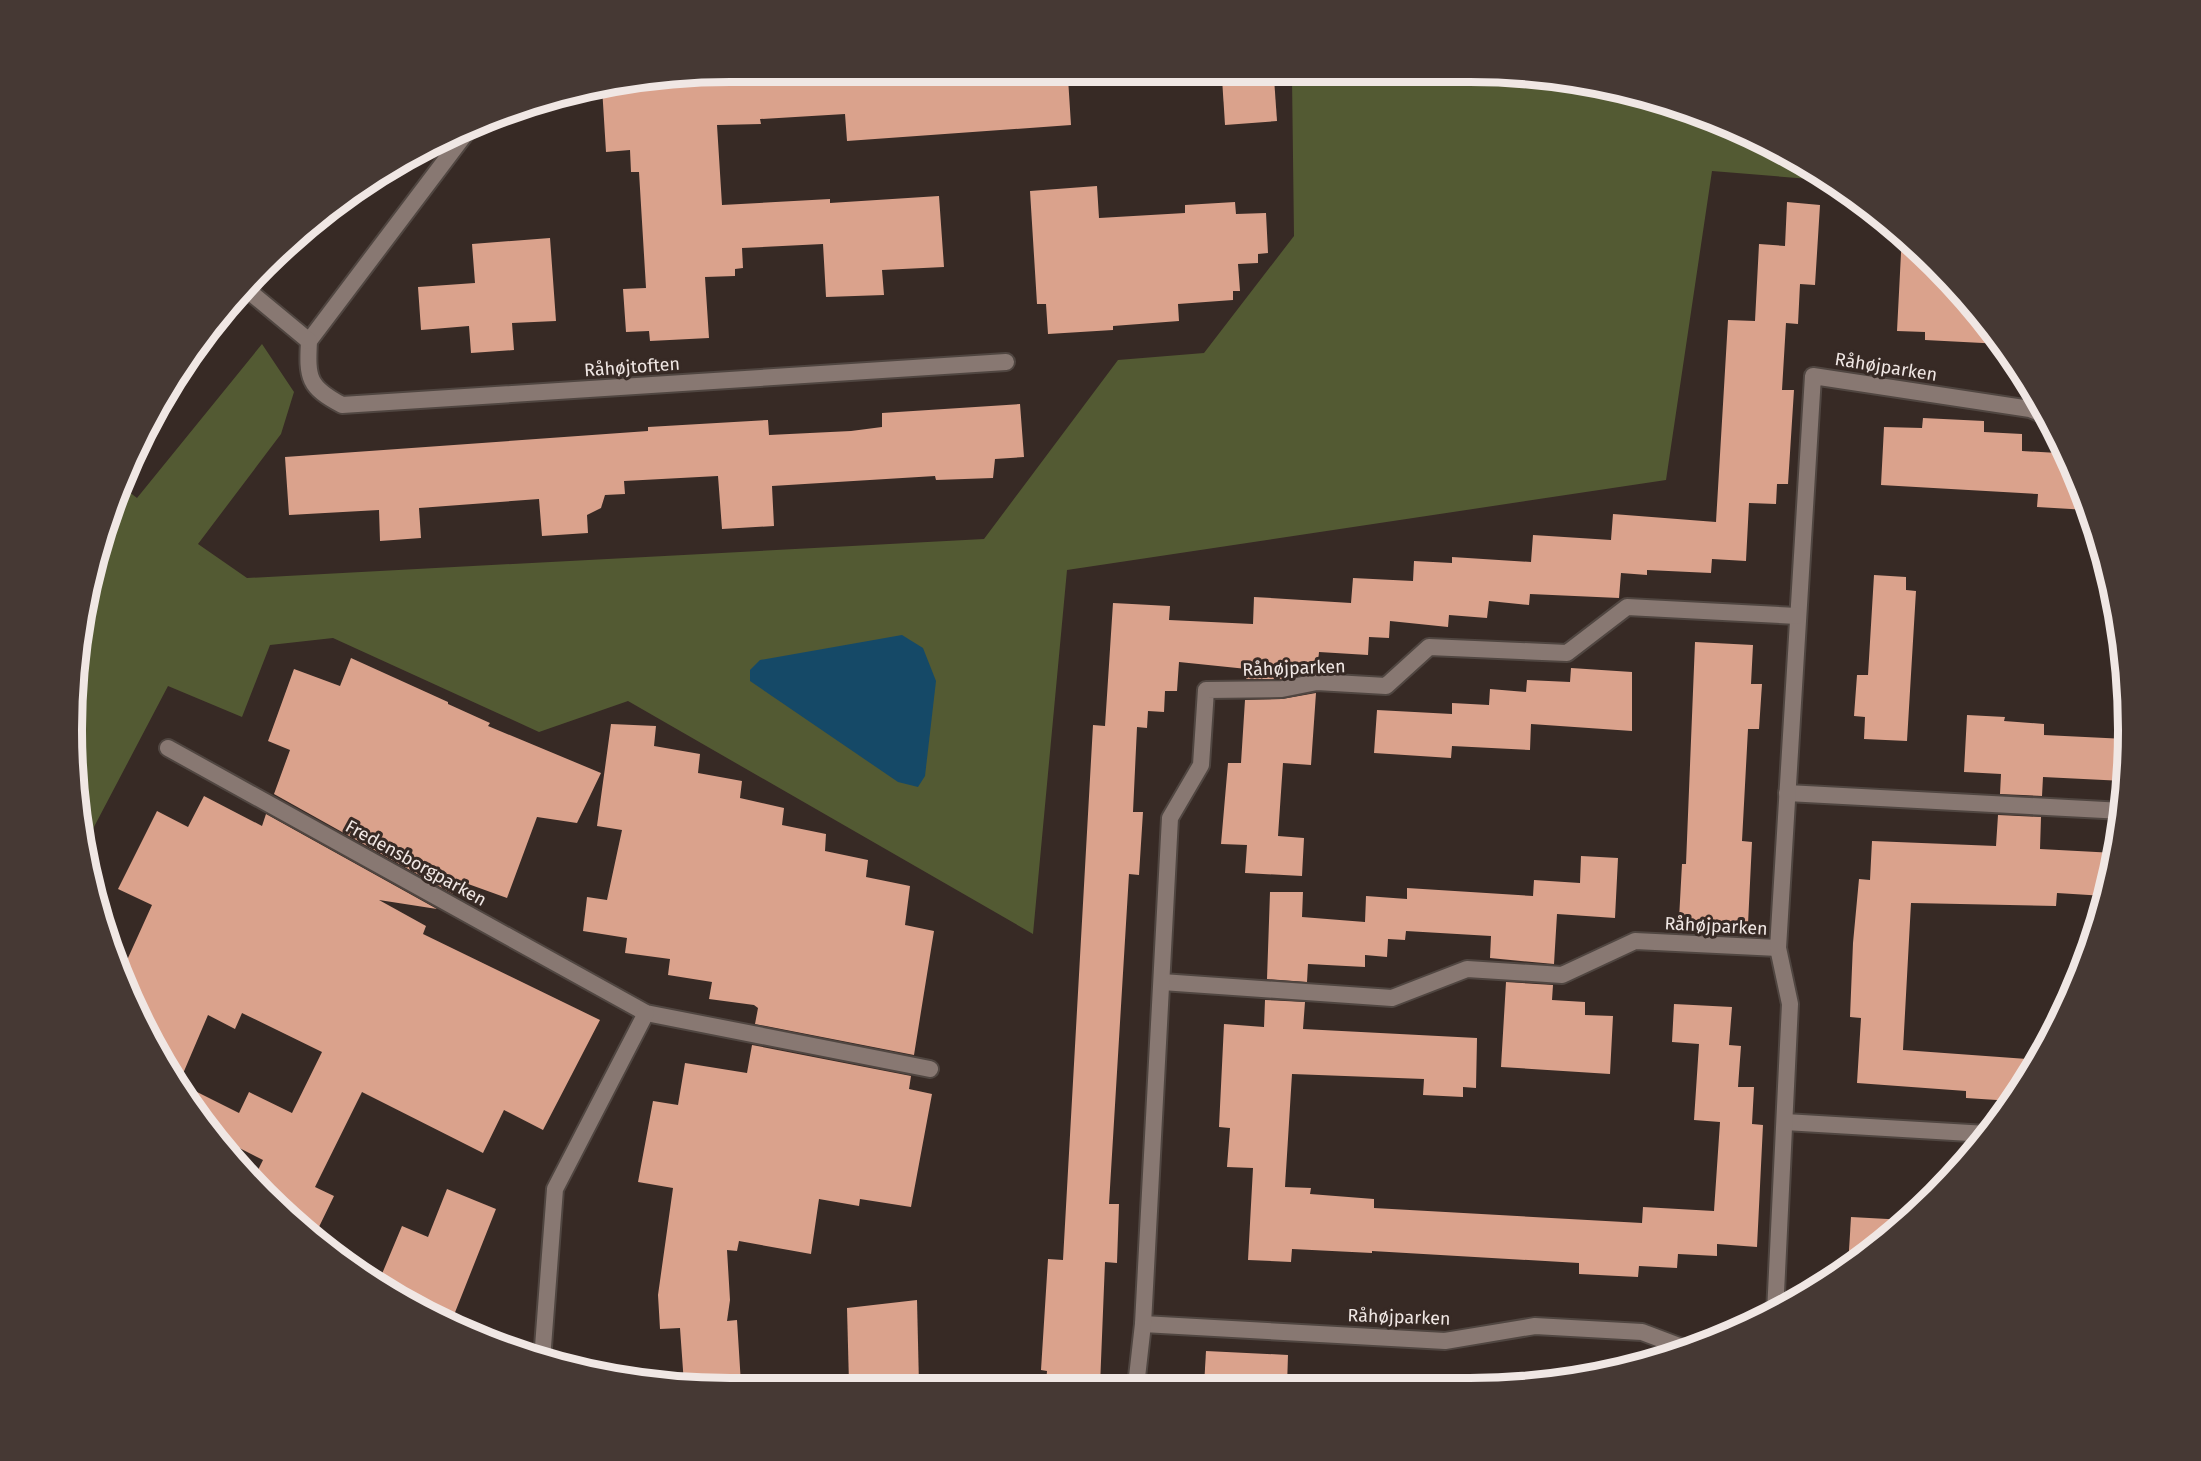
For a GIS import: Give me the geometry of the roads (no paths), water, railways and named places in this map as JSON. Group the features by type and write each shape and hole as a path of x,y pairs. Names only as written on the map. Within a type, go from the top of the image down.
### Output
{"street":[{"path":"251,294 309,341 459,143"},
{"name":"Råhøjtoften","path":"309,341 307,372 319,392 342,405 1006,362"},
{"name":"Råhøjparken","path":"1776,1302 1790,1004 1778,948 1797,616 1814,376 2034,411"},
{"name":"Råhøjparken","path":"1137,1378 1143,1324 1170,818 1201,765 1206,690 1282,689 1317,682 1386,686 1429,647 1567,653 1627,607 1797,616"},
{"name":"Fredensborgparken","path":"168,748 646,1013 930,1068"},
{"path":"1786,793 2113,810"},
{"name":"Råhøjparken","path":"1162,982 1392,998 1467,969 1562,975 1635,941 1778,948"},
{"path":"543,1350 555,1189 646,1013"},
{"path":"1785,1122 1978,1133"},
{"name":"Råhøjparken","path":"1143,1324 1445,1341 1535,1326 1642,1332 1676,1345"}],"water":[{"path":"902,635 923,648 936,681 925,776 918,787 898,782 750,681 750,670 760,660"}]}
